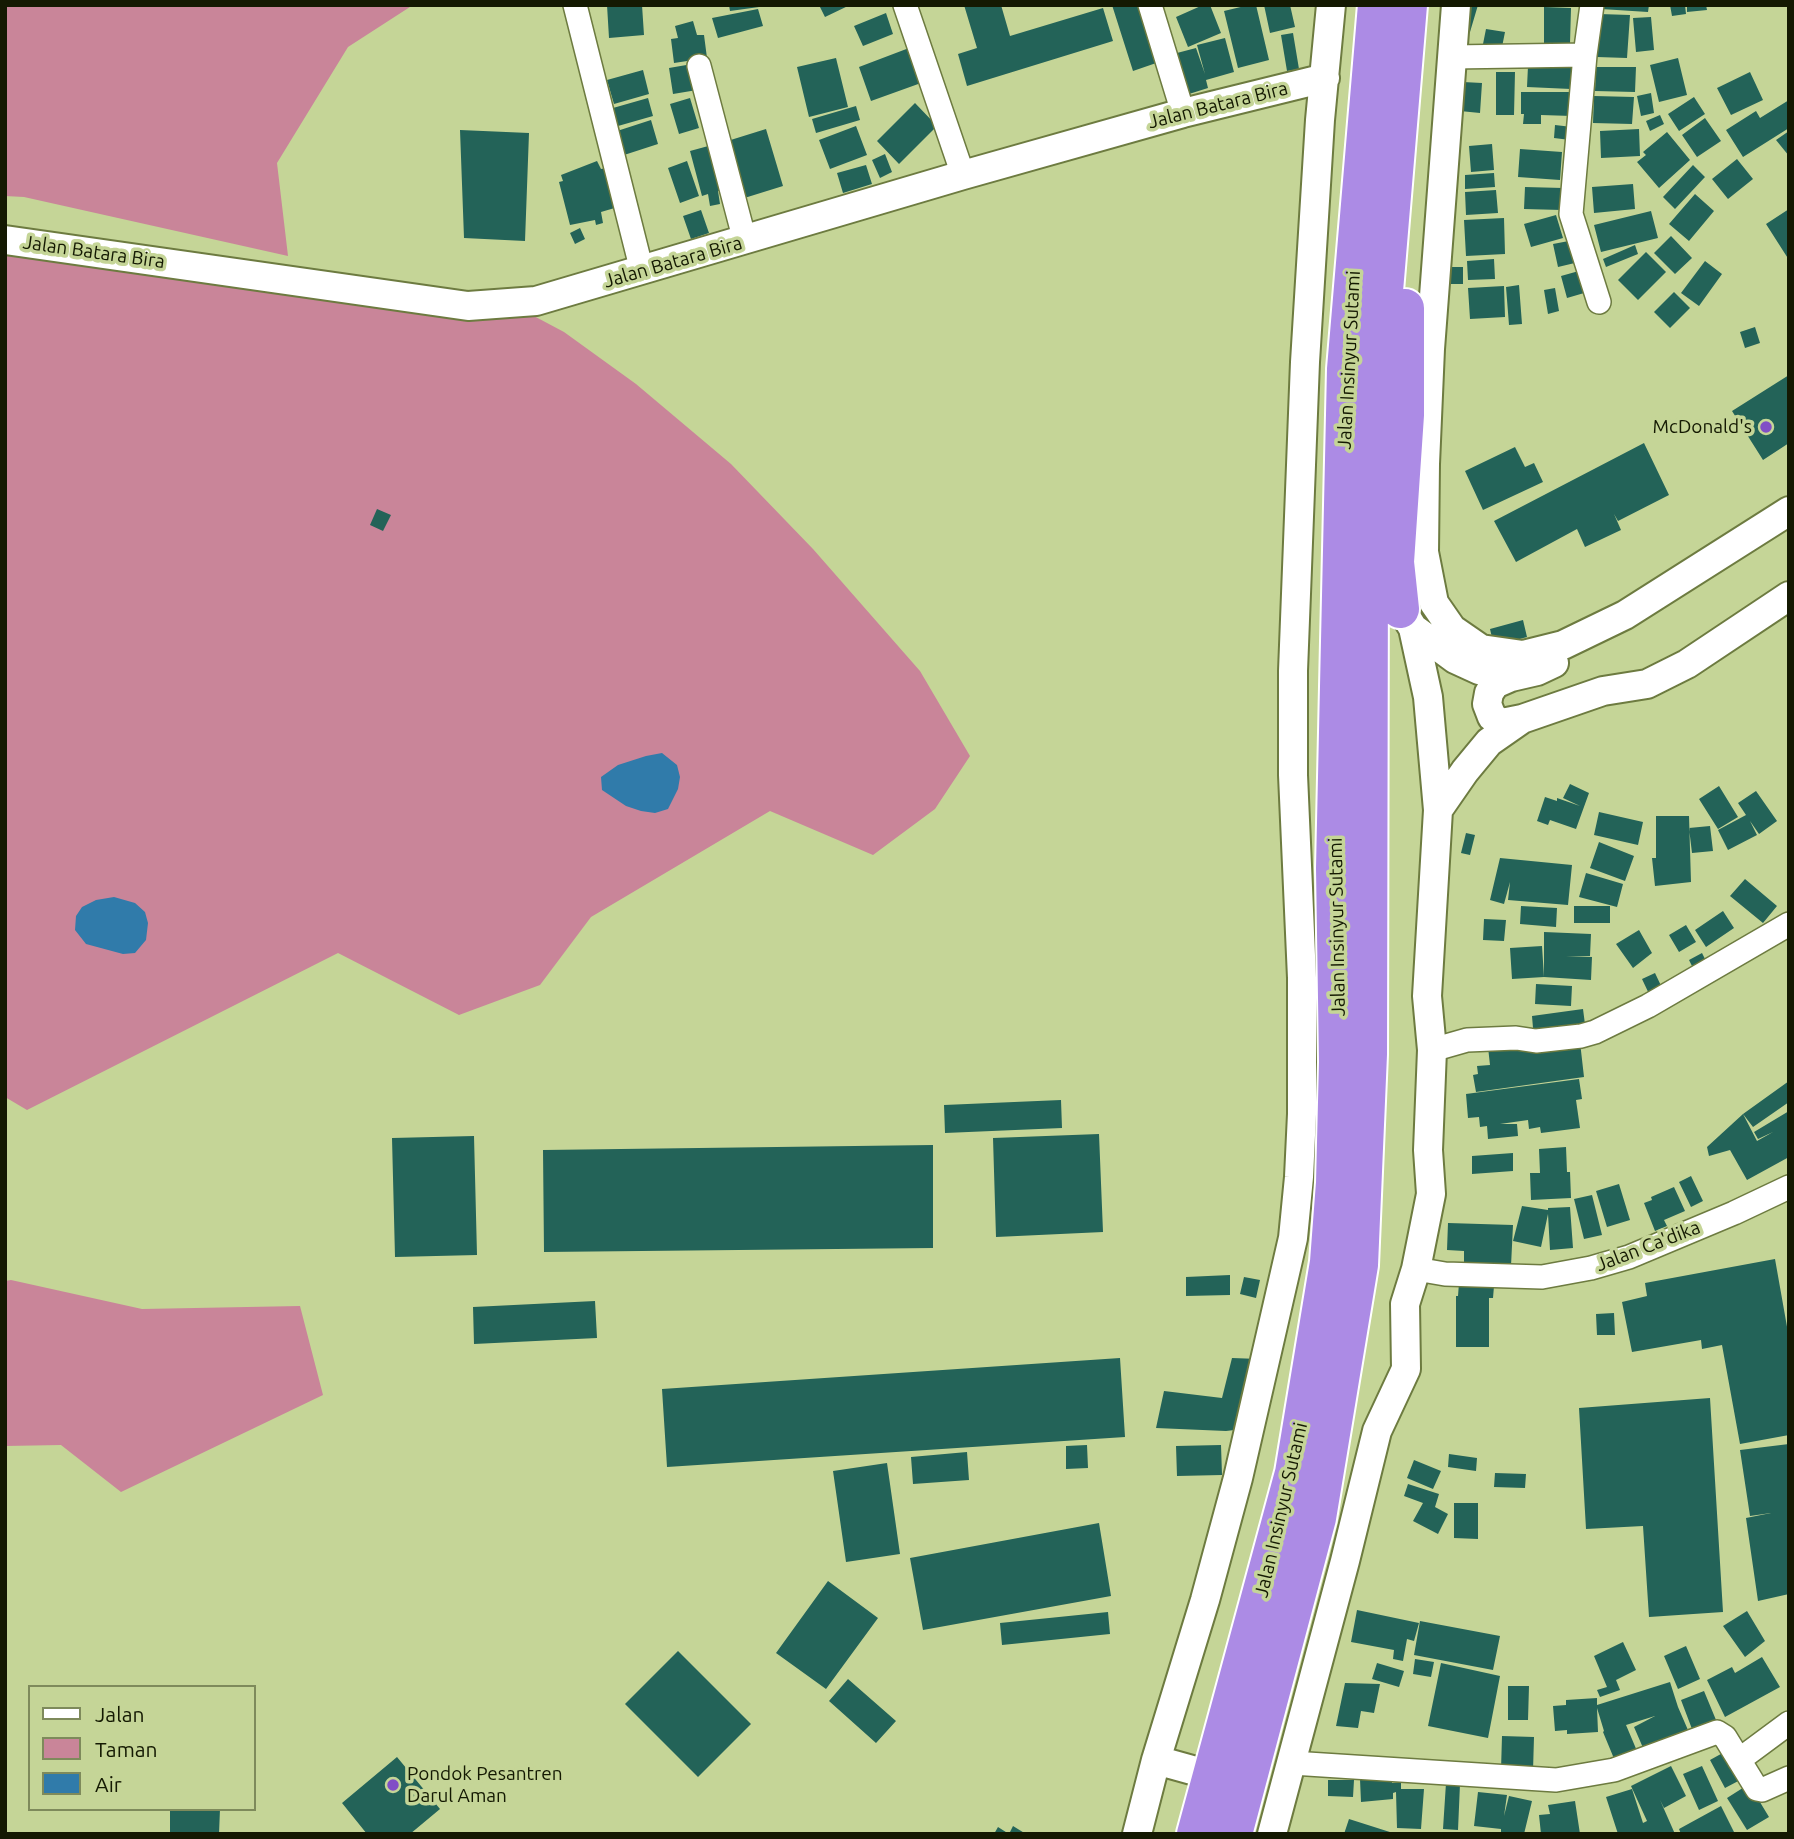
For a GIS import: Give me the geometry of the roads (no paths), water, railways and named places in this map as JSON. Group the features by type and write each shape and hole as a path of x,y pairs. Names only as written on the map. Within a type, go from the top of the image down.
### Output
{"highway":[{"name":"Jalan Insinyur Sutami","path":"1196,1834 1294,1473 1329,1262 1335,1184 1338,1062 1335,868 1346,369 1377,5"},
{"name":"Jalan Insinyur Sutami","path":"1233,1834 1317,1518 1359,1265 1368,1054 1370,526 1376,386 1408,5"},
{"path":"1407,619 1395,562 1405,415 1405,309 1425,5"}],"street":[{"path":"575,5 642,271"},
{"path":"905,5 963,175"},
{"path":"1150,5 1183,113"},
{"path":"1137,1834 1238,1478 1293,1238 1302,1114 1302,978 1293,775 1293,671 1305,362 1331,5"},
{"path":"1456,5 1430,349 1425,464 1424,552 1434,603 1452,629 1481,649 1523,655 1563,645 1625,615 1789,511"},
{"path":"1592,5 1571,214 1599,303"},
{"path":"1452,57 1585,55"},
{"path":"699,66 745,241"},
{"name":"Jalan Batara Bira","path":"5,240 468,306 536,301 963,175 1183,113 1325,78"},
{"path":"1625,615 1600,641 1537,671 1495,684 1489,693 1487,704 1492,717 1502,723 1522,719 1604,691 1647,684 1687,664 1789,596"},
{"path":"1407,619 1455,659 1479,670 1511,677"},
{"path":"1272,1834 1271,1792 1292,1762 1377,1431 1406,1369 1405,1304 1416,1269 1431,1194 1428,1150 1432,1049 1427,996 1438,810 1428,697 1407,619"},
{"path":"1438,810 1489,742 1522,719"},
{"path":"1432,1049 1467,1040 1516,1038 1536,1041 1595,1032 1648,1006 1789,924"},
{"name":"Jalan Ca'dika","path":"1416,1269 1445,1274 1542,1277 1591,1268 1629,1256 1789,1187"},
{"path":"1739,1760 1789,1723"},
{"path":"1292,1762 1556,1780 1614,1770 1717,1732 1725,1737 1758,1789 1762,1790 1789,1778"},
{"path":"1156,1760 1192,1770"}],"water":[{"path":"662,753 677,765 680,777 678,789 668,809 655,813 641,811 626,806 602,790 601,777 618,765"},
{"path":"114,897 135,903 145,912 148,923 146,940 135,953 123,954 86,944 75,930 76,916 82,907 96,900"}],"place":[{"name":"McDonald's","path":"1766,427"},
{"name":"Pondok Pesantren Darul Aman","path":"393,1785"}]}
